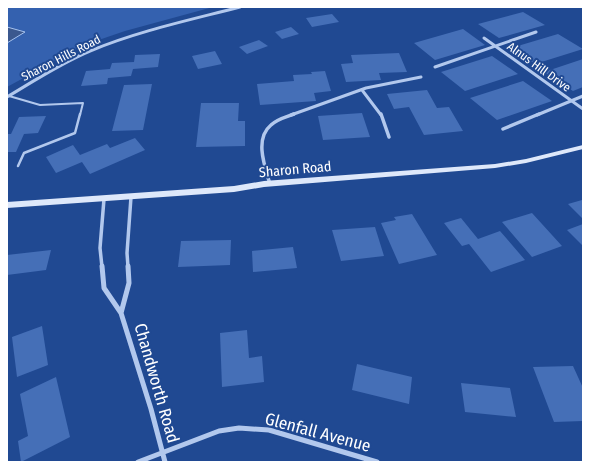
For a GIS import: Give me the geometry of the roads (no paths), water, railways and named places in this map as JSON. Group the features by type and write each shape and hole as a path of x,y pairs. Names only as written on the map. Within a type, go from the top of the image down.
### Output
{"main road":[{"name":"Sharon Road","path":"7,205 234,189 270,184 495,166 526,161 583,147"}],"street":[{"name":"Sharon Hills Road","path":"8,97 71,60 113,42 174,23 240,7"},
{"path":"435,67 536,32"},
{"name":"Alnus Hill Drive","path":"484,38 583,109"},
{"path":"270,184 262,156 263,140 268,127 278,120 362,90 398,80 421,77"},
{"path":"362,90 380,112 389,137"},
{"path":"503,129 583,96"},
{"name":"Chandworth Road","path":"121,313 129,283 127,253 131,196"},
{"name":"Chandworth Road","path":"104,198 100,248 104,288 121,313 165,462"},
{"name":"Glenfall Avenue","path":"138,462 219,431 239,428 269,430 377,462"}],"lane":[{"path":"8,97 40,105 83,103 75,133 24,153 18,166"}]}
